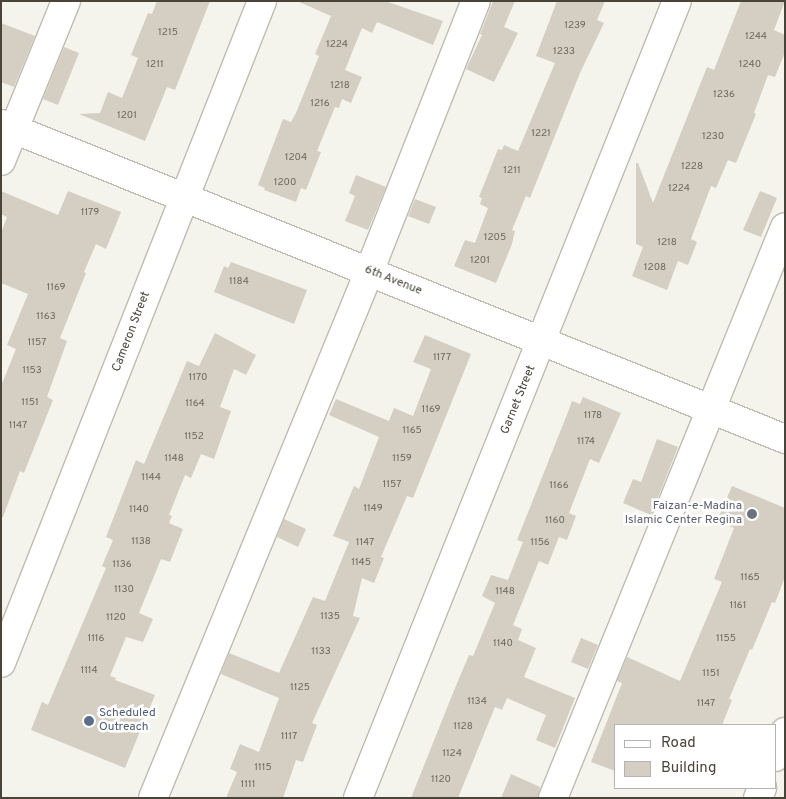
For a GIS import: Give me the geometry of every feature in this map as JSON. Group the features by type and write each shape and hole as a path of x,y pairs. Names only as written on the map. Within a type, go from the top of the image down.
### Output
{"street":[{"path":"1,161 8,127 66,1"},
{"name":"Cameron Street","path":"1,663 262,1"},
{"path":"153,798 369,272 476,1"},
{"name":"Garnet Street","path":"358,798 678,1"},
{"name":"6th Avenue","path":"8,127 785,439"},
{"path":"553,798 785,226"},
{"path":"776,754 785,732"}],"building":[{"path":"157,1 210,1 175,90 167,87 145,141 79,114 100,113 108,92 122,98 138,58 131,55 148,13 152,14"},
{"path":"297,1 385,1 443,21 433,45 377,22 372,33 362,28 345,70 362,77 351,103 342,99 339,108 335,107 317,151 321,152 306,190 301,188 296,202 264,190 265,188 258,185 283,119 291,122 296,113 319,56 315,54 331,16"},
{"path":"493,1 515,1 504,27 518,33 494,82 466,69 482,35 480,34"},
{"path":"557,1 605,1 597,20 604,23 580,73 530,198 526,196 512,230 515,231 512,244 496,283 454,266 465,240 475,243 488,208 480,204 482,198 479,197 498,149 502,150 504,145 518,151 555,63 536,56"},
{"path":"741,1 785,1 774,30 785,35 785,52 775,77 768,75 754,113 756,114 736,163 728,160 716,188 711,186 691,239 697,242 688,265 678,261 667,290 632,276 643,247 636,244 636,163 638,163 653,203 707,67 714,70"},
{"path":"1,23 35,36 14,87 1,82"},
{"path":"64,47 79,53 58,105 43,99"},
{"path":"356,175 386,187 368,230 345,221 355,196 349,193"},
{"path":"1,191 58,215 68,191 121,212 106,249 96,244 84,272 86,273 60,338 67,341 47,397 53,400 24,473 20,471 3,517 1,517 1,386 16,349 7,345 28,294 1,283 1,233 7,217 1,214"},
{"path":"760,191 777,198 761,237 743,230"},
{"path":"415,199 436,207 429,224 408,216"},
{"path":"231,262 307,290 294,324 214,292 224,266 228,268"},
{"path":"215,333 256,355 246,375 234,369 220,407 231,411 214,459 201,454 191,478 185,475 169,515 172,516 169,523 183,529 170,562 161,559 139,613 153,619 143,642 126,637 110,676 116,678 115,680 155,695 125,768 31,730 42,702 48,705 106,568 102,566 113,540 106,537 136,460 144,464 187,361 199,366"},
{"path":"425,335 471,354 413,498 407,496 381,557 384,558 374,583 362,578 353,616 360,618 312,723 317,725 303,762 296,760 283,798 226,798 237,772 230,769 240,744 259,752 279,698 221,674 229,653 279,673 313,597 325,601 349,542 333,536 354,486 359,489 379,437 329,415 336,399 389,421 394,408 413,416 431,369 413,362"},
{"path":"583,397 621,413 599,463 590,459 569,513 576,516 567,540 559,537 548,565 539,561 513,625 522,629 518,640 536,648 524,677 575,698 555,748 536,740 546,715 507,698 502,710 495,707 458,798 411,798 469,655 473,656 495,603 482,596 491,575 508,580 523,542 517,540 572,401 580,404"},
{"path":"657,439 678,447 651,515 623,503 633,479 641,482"},
{"path":"732,486 785,508 785,577 775,603 772,602 752,650 750,649 729,699 732,700 722,724 614,724 614,771 591,762 622,683 617,681 627,657 680,681 722,582 714,579 734,528 717,521"},
{"path":"284,519 306,529 298,547 277,537"},
{"path":"581,638 598,645 588,669 571,662"},
{"path":"511,774 540,787 538,798 501,798"}],"place":[{"name":"Faizan-e-Madina Islamic Center Regina","path":"752,514"},
{"name":"Scheduled Outreach","path":"89,721"}]}
